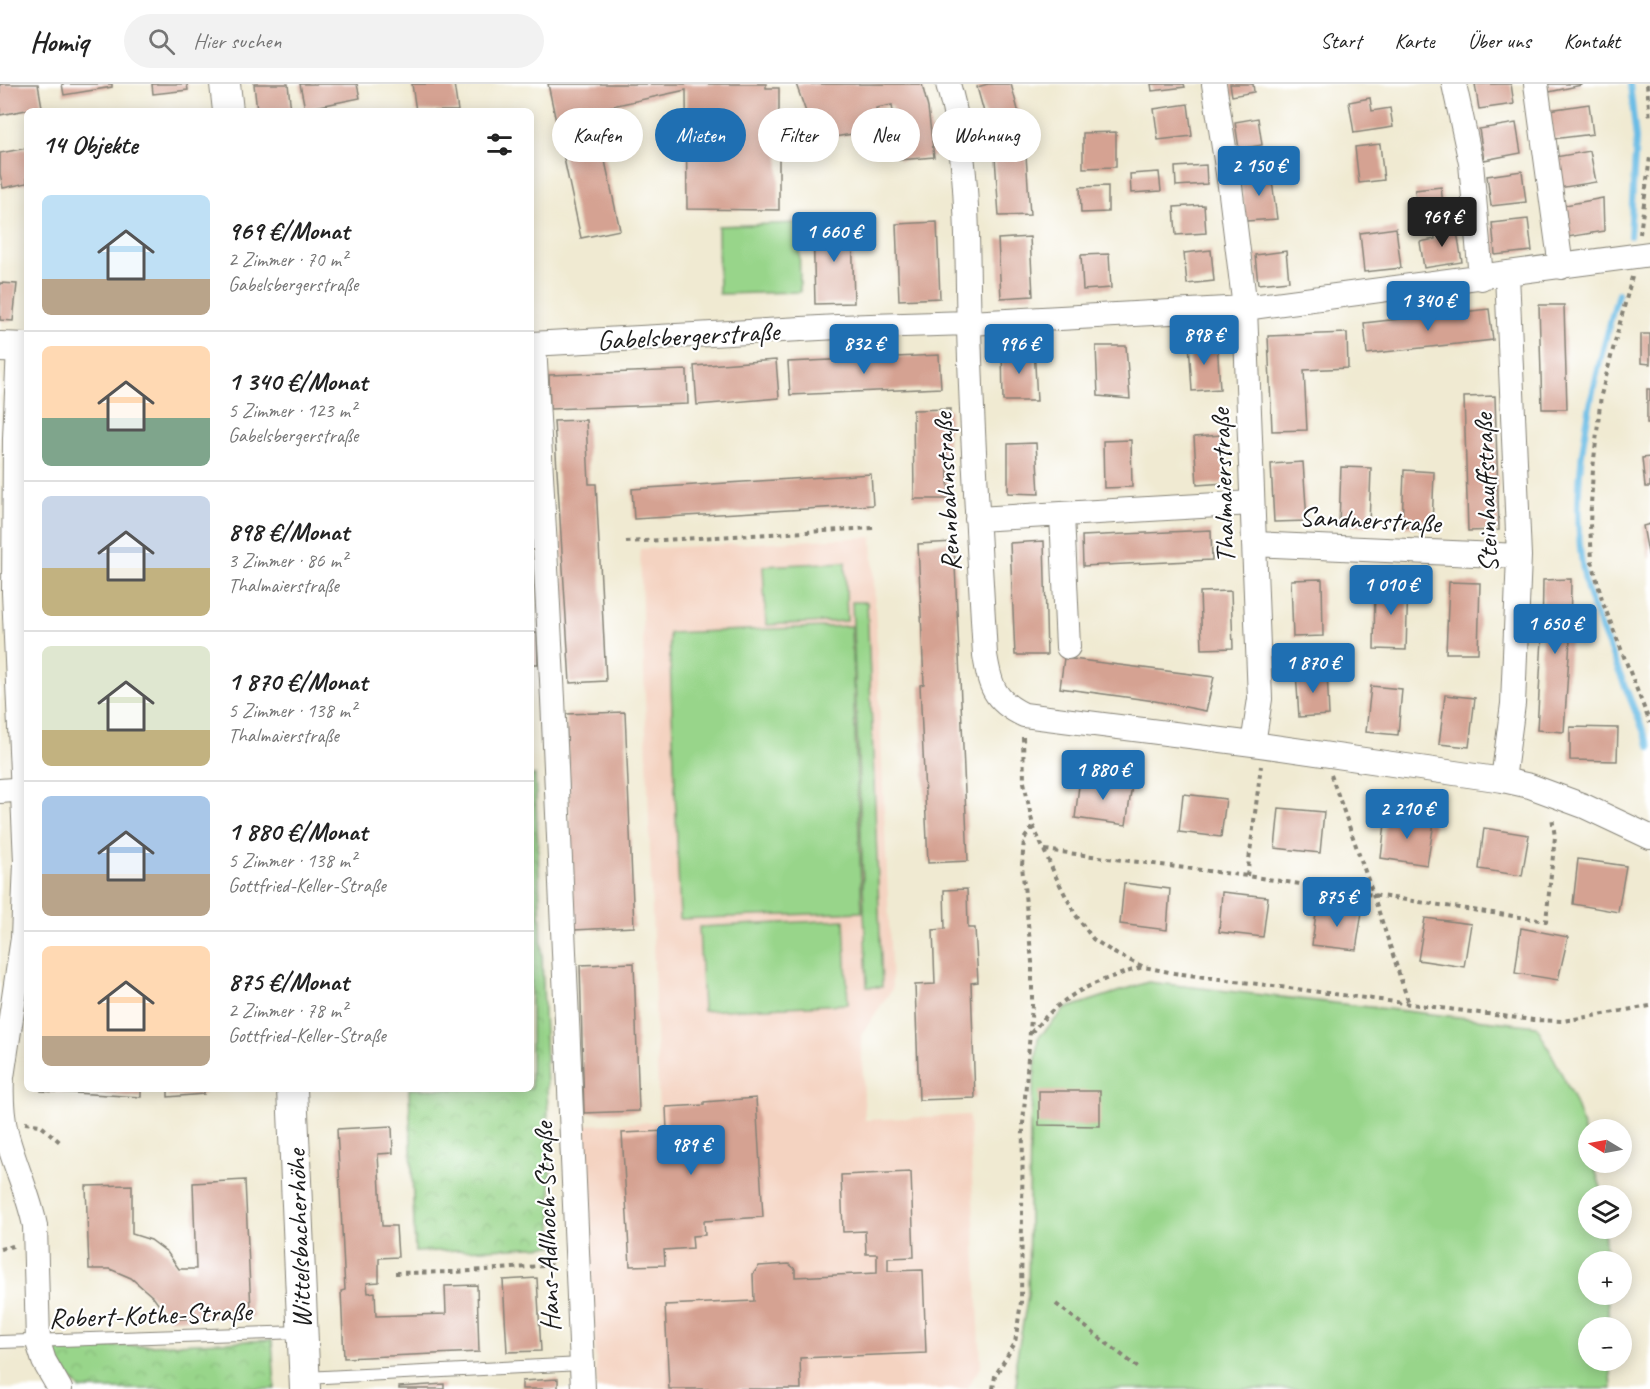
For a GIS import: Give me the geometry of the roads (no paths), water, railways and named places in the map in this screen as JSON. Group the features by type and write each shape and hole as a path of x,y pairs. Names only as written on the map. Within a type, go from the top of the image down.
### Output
{"street":[{"path":"225,84 228,108"},
{"name":"Rennbahnstraße","path":"948,84 959,125 964,176 977,519 985,655 989,682 997,696 1010,708 1024,715 1259,744"},
{"name":"Thalmaierstraße","path":"1214,84 1230,186 1245,308 1260,699 1259,744"},
{"path":"1454,84 1471,163 1481,278"},
{"path":"1536,84 1561,267"},
{"name":"Gabelsbergerstraße","path":"534,344 1245,308 1644,255"},
{"name":"Steinhauffstraße","path":"1503,780 1513,704 1519,556 1507,274"},
{"path":"15,347 15,438 7,593 17,790 24,846"},
{"name":"Hans-Adlhoch-Straße","path":"534,378 553,699 583,1389"},
{"path":"977,519 1252,503"},
{"path":"1062,514 1068,647"},
{"name":"Sandnerstraße","path":"1254,544 1519,556"},
{"path":"1259,744 1530,786 1649,834"},
{"path":"24,913 23,938 2,1077 4,1119 35,1226 38,1342 44,1361 60,1389"},
{"name":"Wittelsbacherhöhe","path":"292,1092 305,1384"}],"lane":[{"name":"Robert-Kothe-Straße","path":"0,1342 302,1332"},
{"path":"305,1384 582,1364"}],"waterway":[{"path":"1630,84 1636,139 1630,236"},
{"path":"1618,293 1599,363 1585,435 1578,508 1580,545 1585,581 1593,608 1650,747"}]}
